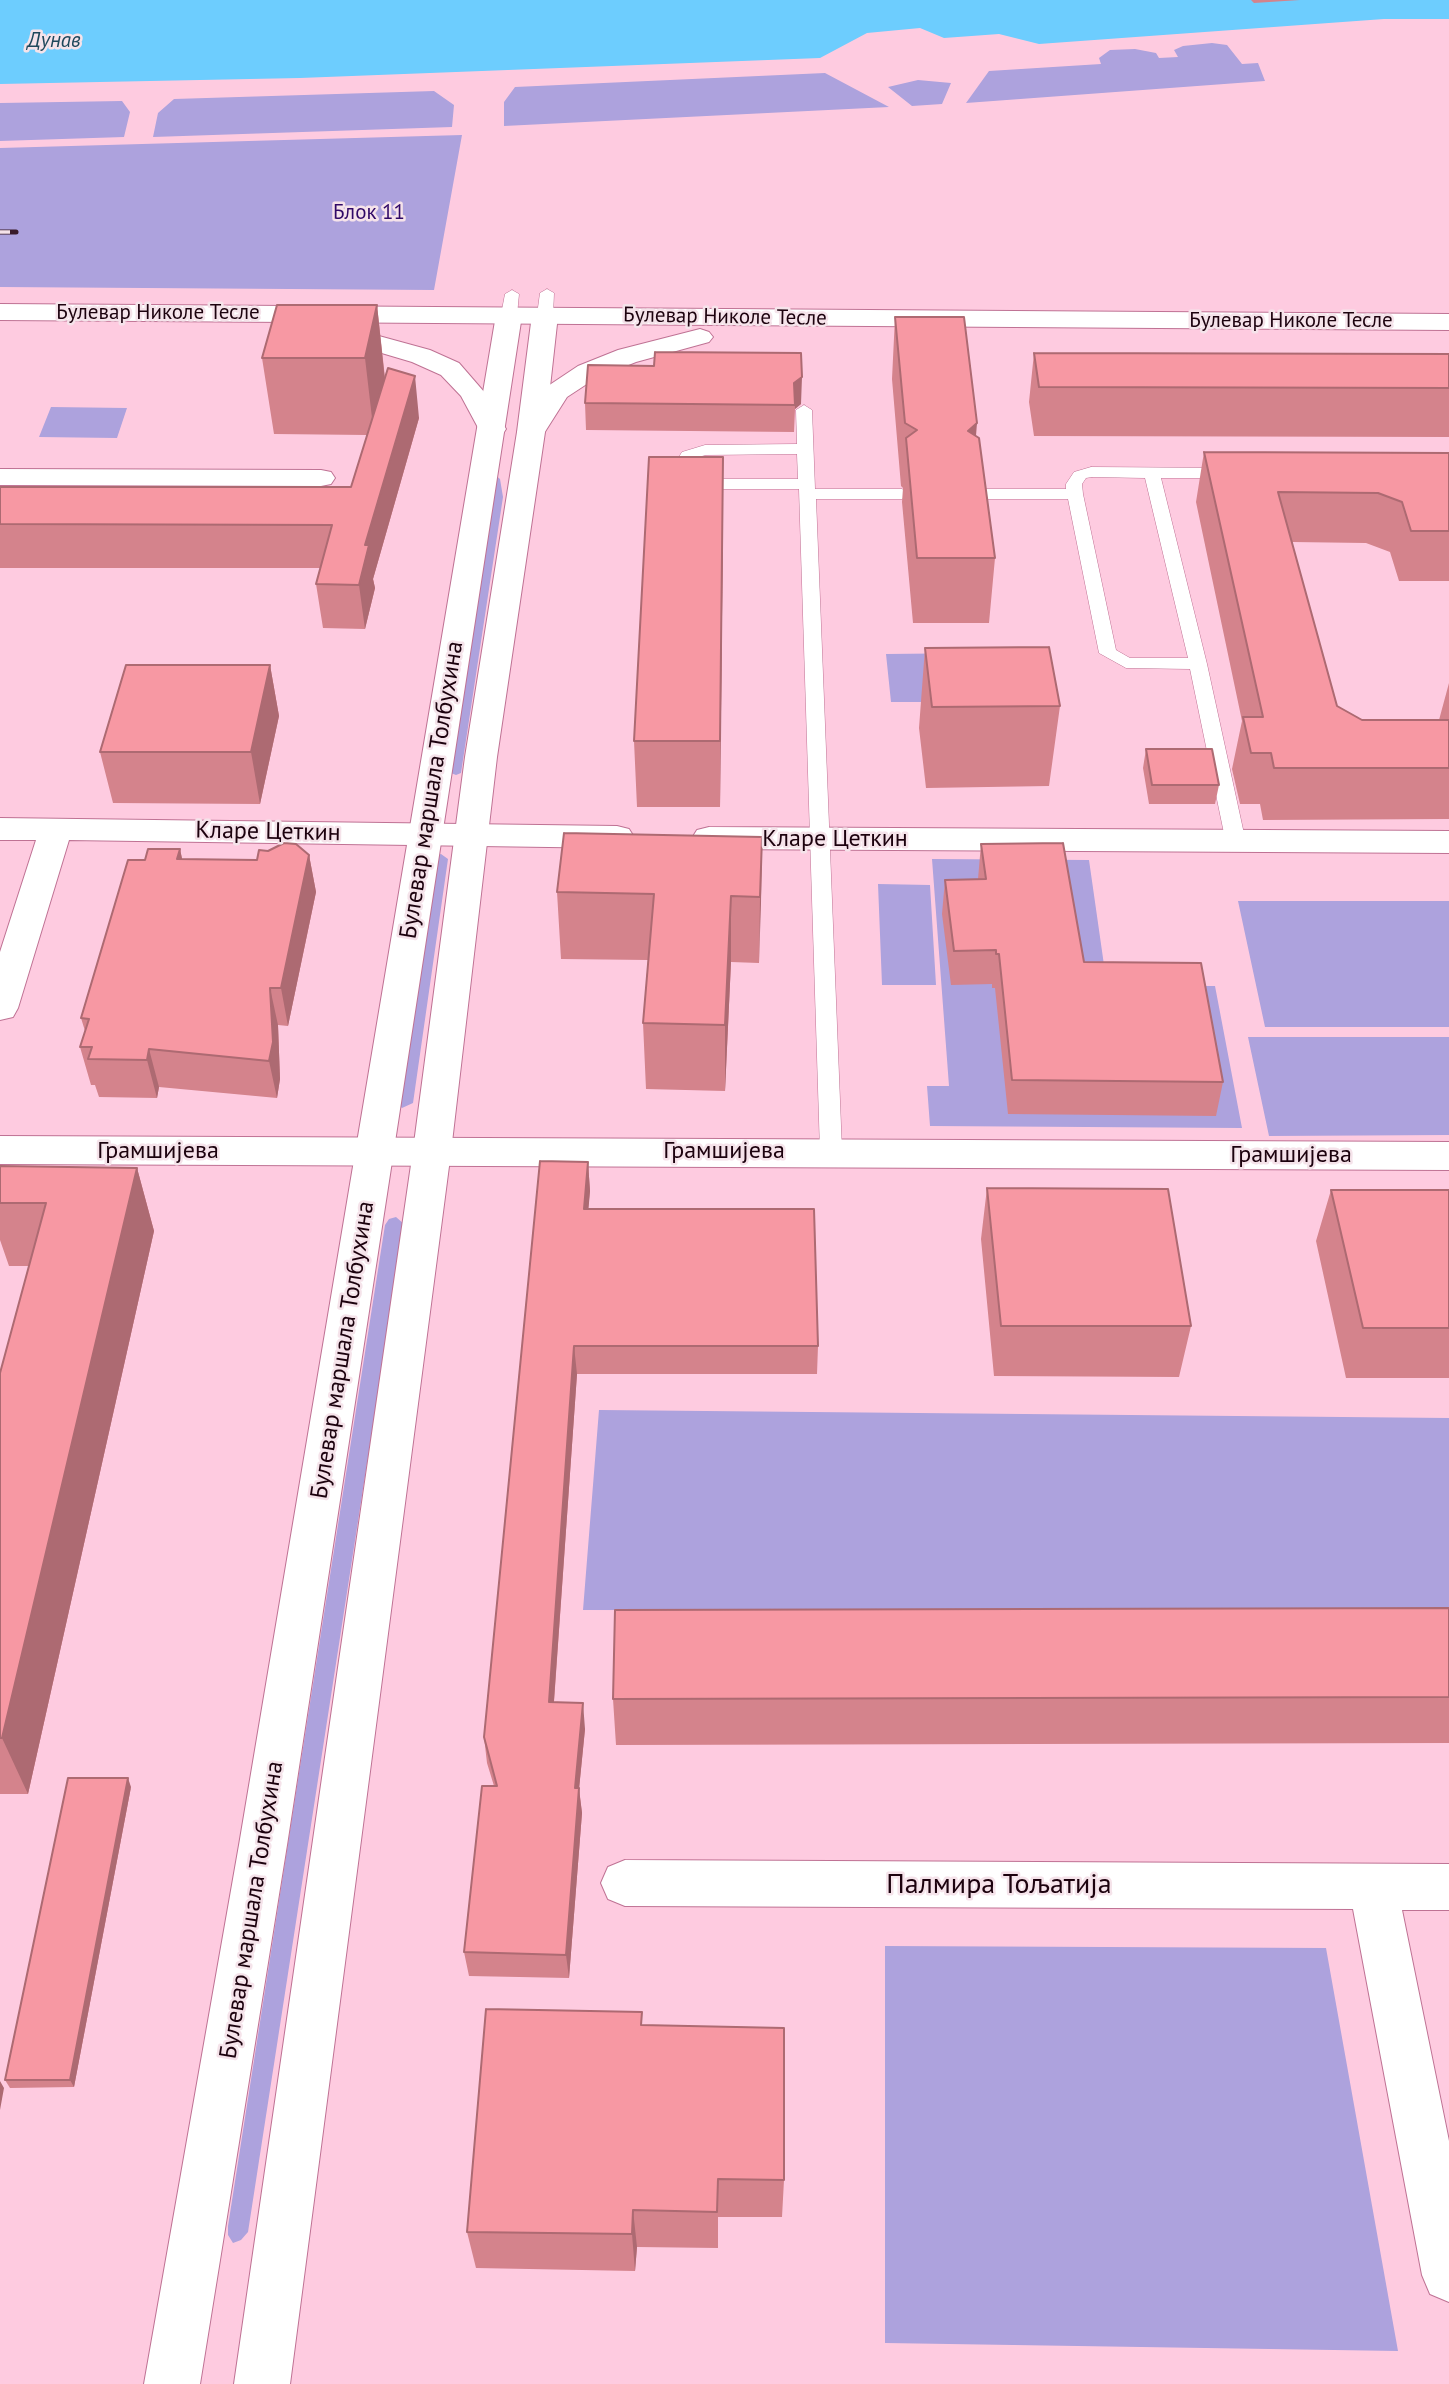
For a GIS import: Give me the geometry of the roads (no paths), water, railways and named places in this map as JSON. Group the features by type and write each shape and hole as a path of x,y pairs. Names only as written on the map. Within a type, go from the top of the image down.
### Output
{"street":[{"name":"Булевар Николе Тесле","path":"0,312 1449,322"},
{"name":"Булевар Николе Тесле","path":"168,338 357,338 509,315"},
{"name":"Булевар маршала Толбухина","path":"172,2384 376,1152 424,834 509,315"},
{"name":"Булевар Николе Тесле","path":"545,315 700,337 1449,342"},
{"name":"Булевар маршала Толбухина","path":"262,2384 432,1151 471,835 531,432 545,315"},
{"path":"531,432 557,392 587,372 627,356 700,337"},
{"path":"357,338 421,356 450,369 472,393 492,429"},
{"path":"0,477 321,478"},
{"name":"Кларе Цеткин","path":"0,828 643,837"},
{"path":"0,1007 57,829"},
{"name":"Кларе Цеткин","path":"683,838 1236,843 1449,842"},
{"name":"Грамшијева","path":"0,1150 831,1151 1449,1156"},
{"name":"Палмира Тољатија","path":"625,1883 1449,1887"},
{"path":"1373,1886 1441,2190 1449,2275"}],"lane":[{"path":"804,410 831,1151"},
{"path":"806,449 705,450 688,455 685,474 689,479 704,484 902,494"},
{"path":"1198,664 1126,663 1108,653 1074,484 1080,475 1091,472 1246,474"},
{"path":"1152,473 1198,664 1236,843"},
{"path":"973,494 1075,494"}],"water":[{"name":"Дунав","path":"0,0 1449,0 1449,19 1384,19 1039,44 999,34 944,38 920,28 867,33 820,58 300,78 0,84"}],"railway":[{"path":"0,232 16,232"}],"park label":[{"name":"Блок 11","path":"369,213"}]}
